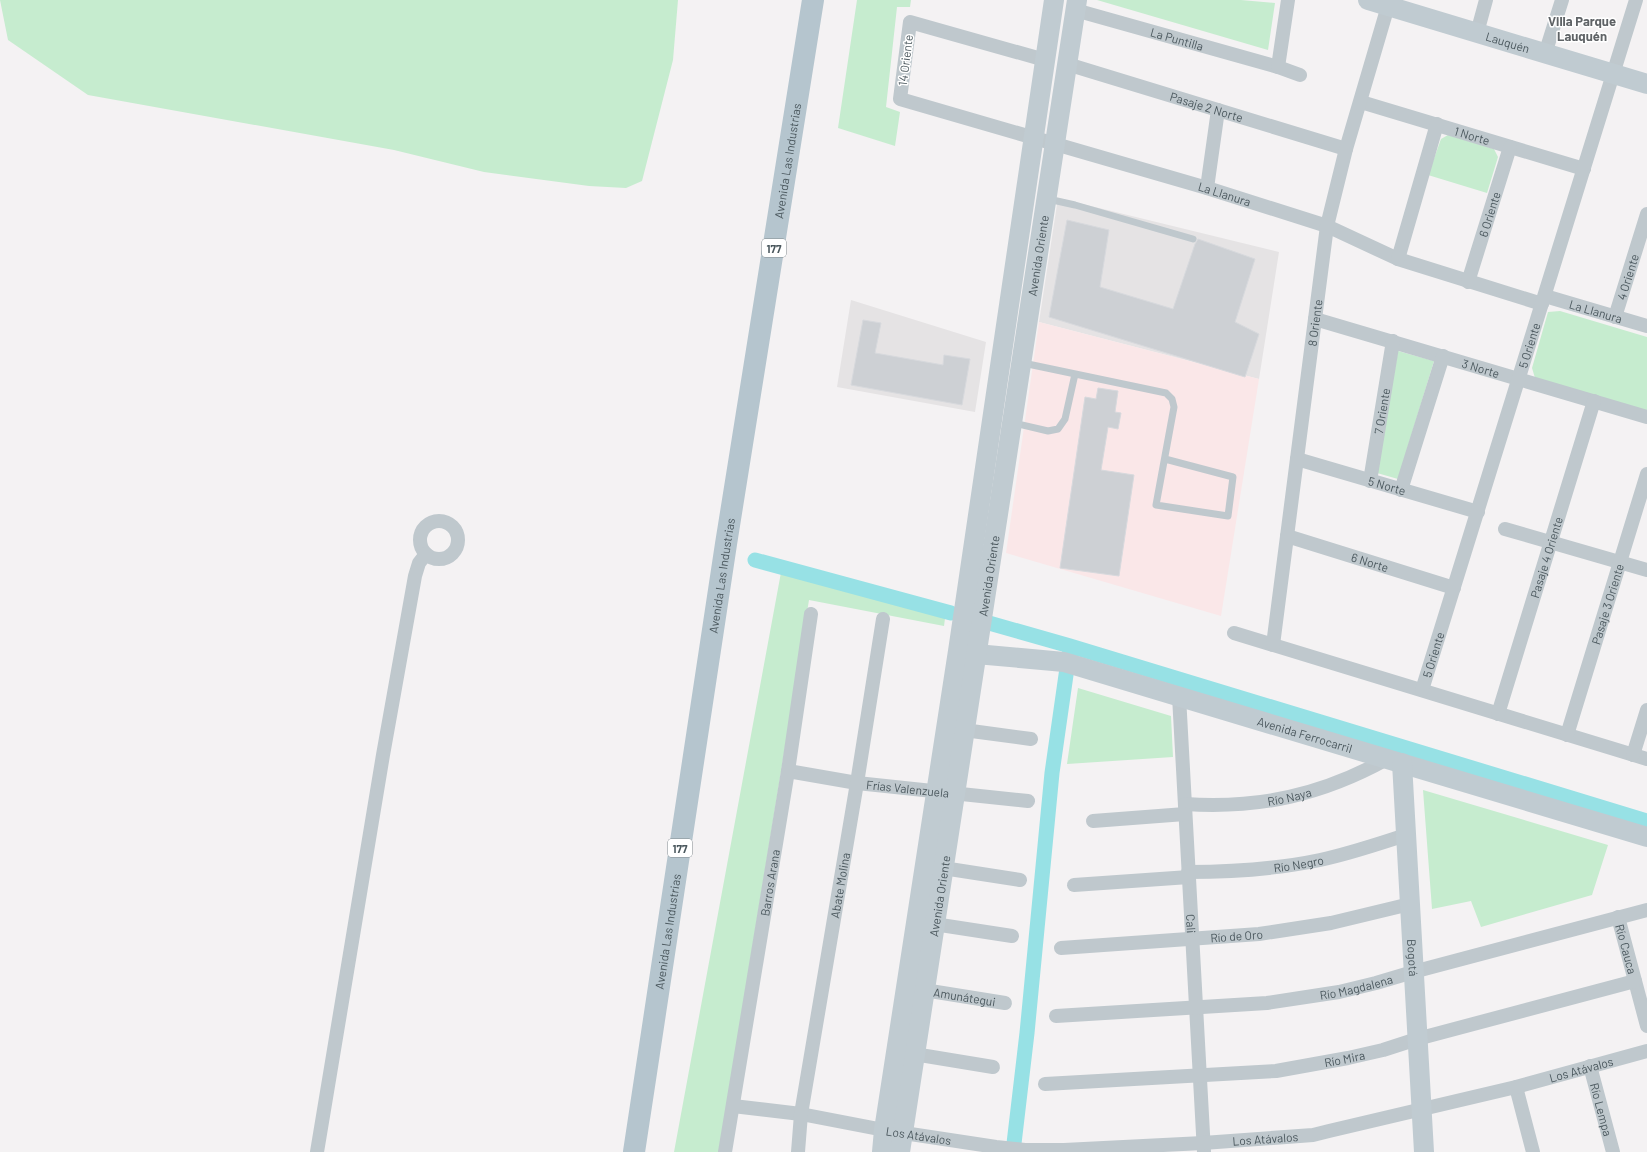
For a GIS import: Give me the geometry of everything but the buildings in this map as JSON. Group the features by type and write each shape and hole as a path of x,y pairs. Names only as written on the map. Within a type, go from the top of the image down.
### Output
{"main road":[{"name":"Avenida Las Industrias","path":"634,1152 726,544 813,0"}],"street":[{"name":"Avenida Oriente","path":"900,1152 893,1131 967,653 1034,138 1054,0"},
{"path":"1278,67 1288,0"},
{"name":"Lauquén","path":"1368,0 1388,6 1409,6 1477,33 1647,84"},
{"path":"1477,33 1486,0"},
{"path":"1545,54 1562,0"},
{"name":"5 Oriente","path":"1422,690 1636,0"},
{"name":"Avenida Oriente","path":"882,1152 893,1131 914,1054 943,868 946,792 964,730 967,653 1012,422 1076,5"},
{"name":"La Puntilla","path":"1076,5 1300,75"},
{"name":"8 Oriente","path":"1273,645 1327,226 1346,149 1388,6"},
{"name":"14 Oriente","path":"900,99 910,22 1045,60"},
{"name":"Pasaje 2 Norte","path":"1067,64 1346,149"},
{"name":"La Llanura","path":"900,99 1207,188 1327,226 1398,259 1468,282 1647,326"},
{"name":"1 Norte","path":"1361,102 1584,169"},
{"path":"1207,188 1218,110"},
{"path":"1398,259 1437,124"},
{"name":"6 Oriente","path":"1468,282 1510,147"},
{"name":"4 Oriente","path":"1615,317 1647,214"},
{"name":"3 Norte","path":"1315,319 1647,417"},
{"name":"7 Oriente","path":"1370,481 1393,342"},
{"path":"1401,490 1443,356"},
{"name":"Pasaje 4 Oriente","path":"1498,714 1594,401"},
{"name":"5 Norte","path":"1297,459 1478,512"},
{"name":"Pasaje 3 Oriente","path":"1567,735 1647,474"},
{"path":"1505,529 1647,570"},
{"name":"6 Norte","path":"1287,536 1454,588"},
{"path":"317,1152 384,748 415,576 419,563 426,554"},
{"name":"Barros Arana","path":"725,1152 788,771 811,614"},
{"name":"Abate Molina","path":"798,1152 801,1114 857,783 883,618"},
{"path":"1234,633 1647,759"},
{"name":"Avenida Ferrocarril","path":"967,653 1064,662 1647,837"},
{"name":"Cali","path":"1179,696 1203,1148"},
{"path":"1633,755 1647,710"},
{"path":"964,730 1031,738"},
{"name":"Río Naya","path":"1093,821 1185,809 1286,799 1328,787 1394,761"},
{"name":"Bogotá","path":"1394,761 1406,835 1424,1152"},
{"name":"Frías Valenzuela","path":"788,771 857,783 1028,801"},
{"name":"Río Negro","path":"1074,885 1258,870 1292,865 1341,855 1406,835"},
{"path":"943,868 1020,880"},
{"name":"Río de Oro","path":"1061,948 1232,937 1292,930 1339,921 1410,904"},
{"name":"Río Magdalena","path":"1056,1016 1232,1006 1303,998 1376,983 1647,910"},
{"name":"Río Cauca","path":"1618,917 1647,1026"},
{"path":"934,924 1012,936"},
{"name":"Río Mira","path":"1045,1084 1199,1076 1268,1071 1313,1065 1383,1050 1417,1039 1635,981"},
{"name":"Amunátegui","path":"924,990 1005,1003"},
{"name":"Los Atávalos","path":"733,1106 801,1114 893,1131 1025,1150 1064,1151 1203,1148 1313,1135 1516,1087 1647,1051"},
{"path":"914,1054 993,1067"},
{"name":"Río Lempa","path":"1590,1066 1613,1152"},
{"path":"1516,1087 1533,1152"}],"lane":[{"path":"1046,199 1075,205 1193,239"},
{"path":"1021,362 1161,391 1170,396 1174,407 1156,505 1228,516 1233,477 1165,459"},
{"path":"1012,422 1048,431 1058,429 1065,419 1076,374"}],"shaded area":[{"path":"1058,198 1279,252 1259,379 1039,322"},
{"path":"851,300 986,342 975,412 837,387"},
{"path":"1039,322 1259,379 1221,616 1006,553"}],"green space":[{"path":"0,0 678,0 673,60 642,181 626,188 589,186 484,172 394,150 88,95 8,40"},
{"path":"857,0 911,0 910,7 897,7 886,107 900,112 895,146 838,128"},
{"path":"1097,0 1241,0 1275,3 1268,50"},
{"path":"1448,135 1494,149 1498,157 1487,193 1428,175 1441,139"},
{"path":"1560,311 1647,337 1647,412 1535,378 1532,368 1548,312"},
{"path":"1398,351 1434,361 1398,479 1377,473"},
{"path":"782,567 946,611 944,626 809,600 719,1152 674,1152"},
{"path":"1078,688 1171,716 1173,757 1067,764"},
{"path":"1423,790 1608,845 1592,895 1481,927 1471,901 1432,909"}],"waterway":[{"path":"755,560 951,613"},
{"path":"975,619 1070,646 1647,821"},
{"path":"1013,1152 1027,1033 1052,773 1069,654"}],"district":[{"name":"Villa Parque Lauquén","path":"1582,28"}]}
